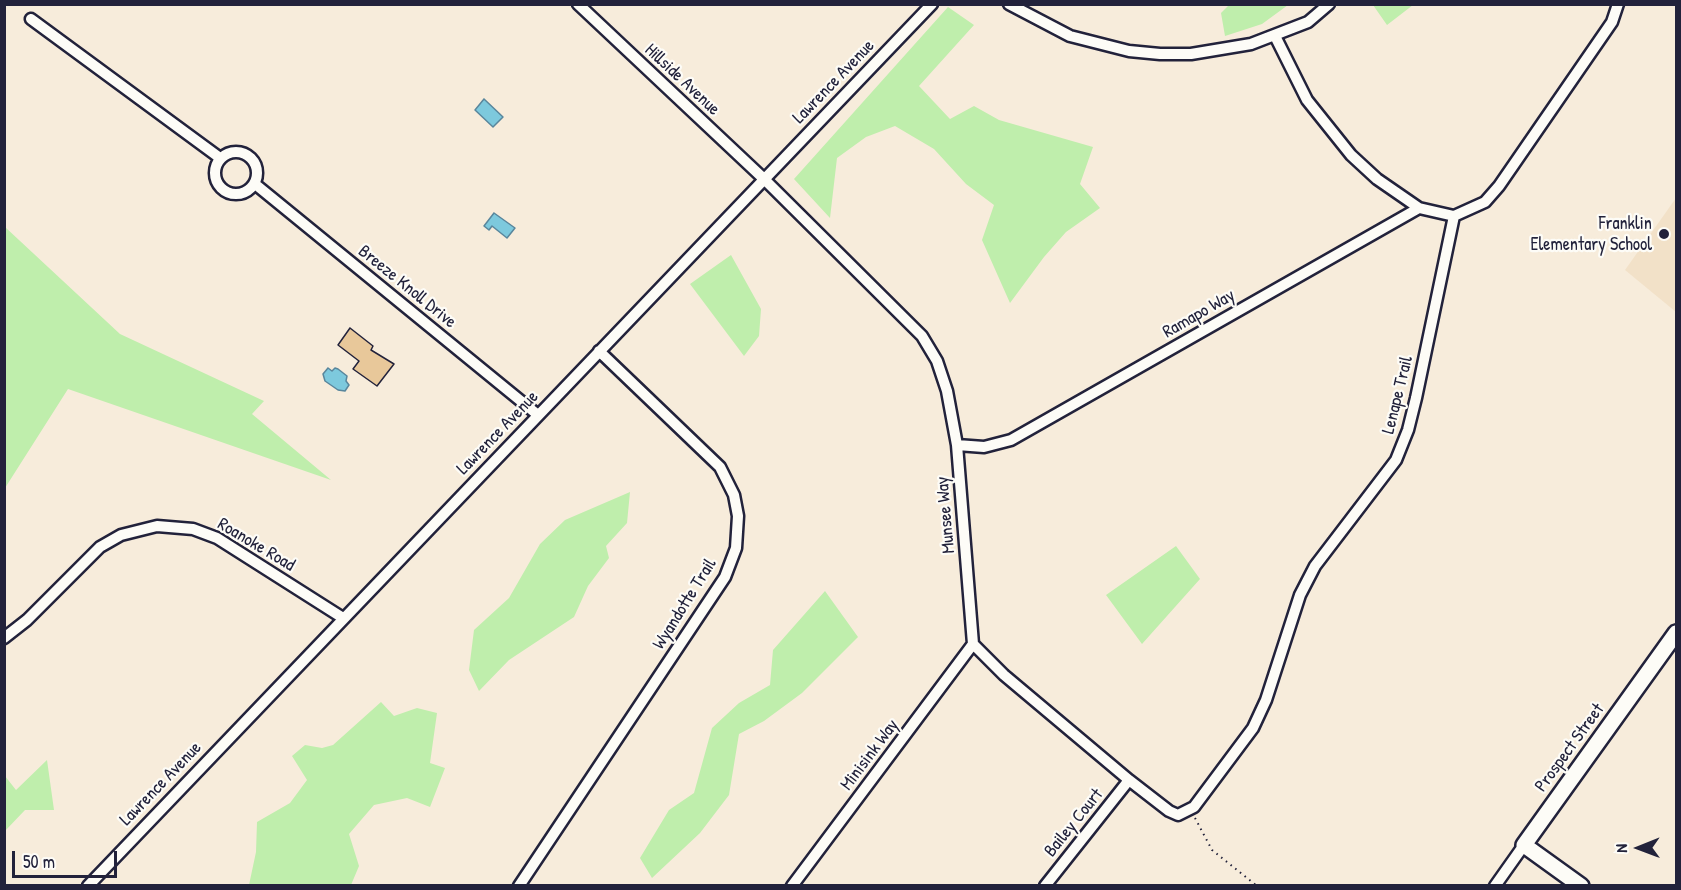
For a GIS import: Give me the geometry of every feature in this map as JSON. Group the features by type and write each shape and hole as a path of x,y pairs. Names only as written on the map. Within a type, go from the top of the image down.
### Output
{"street":[{"name":"Hillside Avenue","path":"578,4 764,179"},
{"name":"Lawrence Avenue","path":"88,885 932,4"},
{"path":"1009,4 1042,24 1070,36 1130,51 1191,54 1231,48 1275,36 1308,22 1329,4"},
{"path":"1275,36 1295,79 1327,128 1377,179 1419,208 1454,216 1485,202 1499,186 1612,22 1618,4"},
{"path":"31,19 220,158"},
{"path":"232,151 247,154 253,159 258,171 255,184 237,194 224,191 219,186 214,172 220,158 232,151"},
{"name":"Munsee Way","path":"764,179 922,336 937,362 947,391 957,445 974,644"},
{"name":"Breeze Knoll Drive","path":"255,184 538,415"},
{"name":"Ramapo Way","path":"957,445 984,447 1011,440 1419,208"},
{"name":"Lenape Trail","path":"1189,811 1253,728 1266,700 1300,595 1315,566 1396,460 1408,430 1416,398 1454,216"},
{"name":"Wyandotte Trail","path":"519,885 725,577 736,548 738,516 730,486 720,467 599,351"},
{"name":"Roanoke Road","path":"4,638 27,620 100,547 127,533 157,526 193,529 218,538 343,618"},
{"name":"Prospect Street","path":"1495,885 1677,633"},
{"path":"974,644 1004,675 1169,812 1178,814 1189,811"},
{"name":"Minisink Way","path":"792,885 974,644"},
{"name":"Bailey Court","path":"1045,885 1129,780"},
{"path":"1524,845 1581,885"}],"path":[{"path":"1189,811 1212,850 1257,885"}],"shaded area":[{"name":"Franklin Elementary School","path":"1676,198 1676,312 1625,270"}],"green space":[{"path":"1229,5 1288,5 1262,24 1225,36 1221,13"},
{"path":"1373,5 1413,5 1387,25"},
{"path":"948,7 974,25 919,86 950,119 974,106 999,120 1093,147 1080,184 1100,208 1066,232 1010,303 982,240 994,205 966,184 934,149 895,126 866,137 837,158 830,218 794,179"},
{"path":"5,227 120,334 264,401 252,414 331,480 68,389 5,488"},
{"path":"731,255 761,309 759,336 744,356 690,284"},
{"path":"630,492 627,523 606,546 609,558 588,586 574,617 509,660 479,691 469,670 474,630 509,598 540,544 565,520"},
{"path":"1176,546 1200,579 1142,644 1106,595"},
{"path":"825,591 858,637 802,693 764,721 739,734 729,795 700,833 652,878 640,858 669,810 694,793 712,728 739,703 770,685 773,650"},
{"path":"381,702 394,716 417,708 437,713 430,763 445,768 430,807 407,798 374,805 349,834 359,866 351,885 249,885 256,852 257,822 290,803 307,780 292,756 305,745 322,748 333,745"},
{"path":"47,760 54,810 25,810 5,831 5,776 16,790"}],"water":[{"path":"484,99 503,117 493,127 475,110"},
{"path":"494,213 515,228 507,238 492,226 489,230 484,226"},
{"path":"328,368 332,371 335,368 338,369 347,376 346,381 349,385 345,391 338,390 325,381 323,374"}],"building":[{"path":"350,328 373,346 371,350 394,364 377,386 353,369 359,361 338,345"}],"place":[{"name":"Franklin Elementary School","path":"1664,234"}]}
